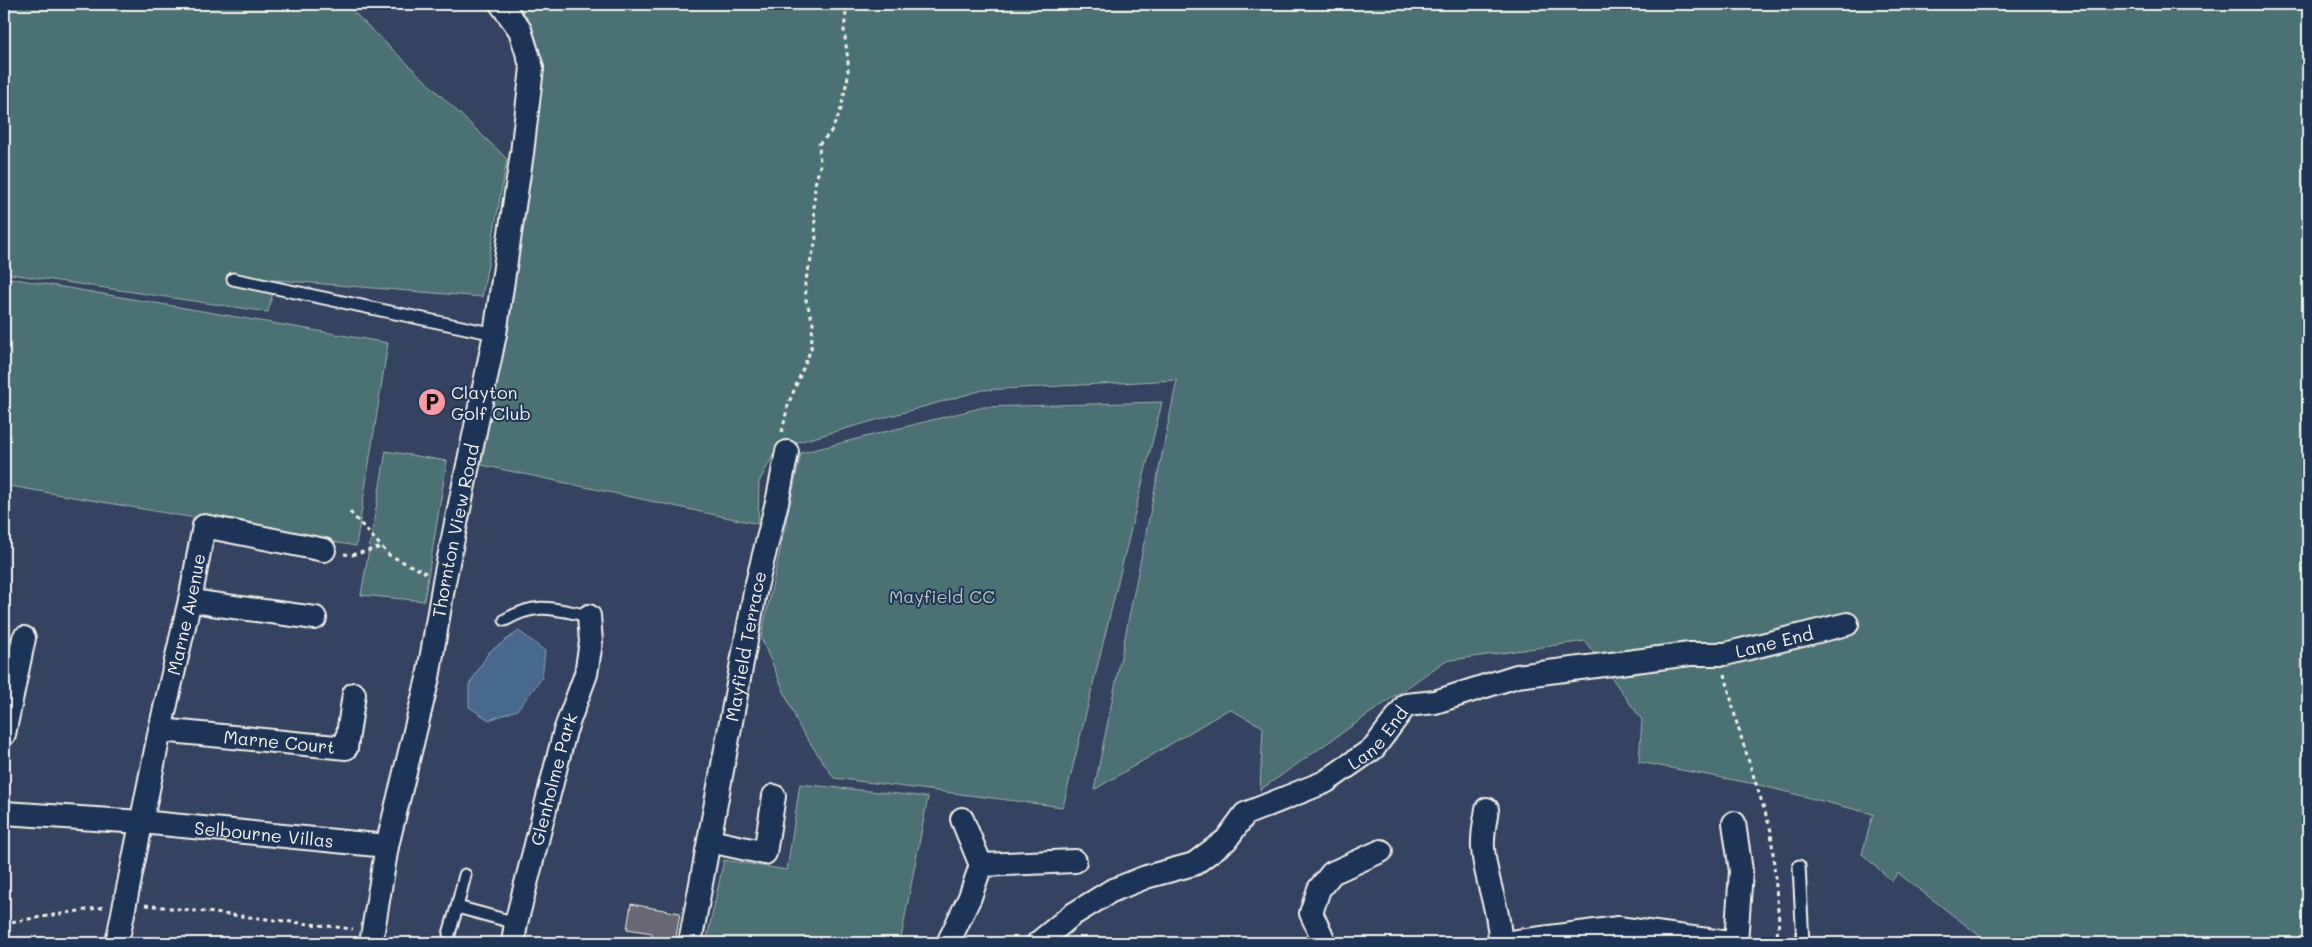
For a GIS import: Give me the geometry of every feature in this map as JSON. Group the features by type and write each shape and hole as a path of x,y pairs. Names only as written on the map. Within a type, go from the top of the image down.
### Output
{"street":[{"name":"Thornton View Road","path":"372,938 387,846 428,678 444,582 495,334 522,153 532,68 520,30 502,4"},
{"name":"Mayfield Terrace","path":"690,943 756,587 778,498 787,452"},
{"name":"Marne Avenue","path":"117,943 204,526 324,550"},
{"path":"190,600 315,618"},
{"name":"Glenholme Park","path":"515,933 565,732 586,674 590,642 589,616"},
{"name":"Lane End","path":"1038,943 1072,915 1111,891 1146,877 1194,864 1226,840 1245,814 1326,782 1374,748 1406,705 1435,702 1517,676 1690,654 1725,654 1847,624"},
{"path":"4,734 24,638"},
{"name":"Marne Court","path":"160,730 346,748 354,694"},
{"path":"710,841 764,853 774,796"},
{"path":"1487,809 1483,846 1486,872 1497,907 1501,943 1618,928 1730,943"},
{"name":"Selbourne Villas","path":"4,814 141,822 387,846"},
{"path":"948,943 970,897 981,865 962,819"},
{"path":"1734,823 1740,871 1736,943"},
{"path":"1325,943 1311,913 1319,889 1332,873 1381,851"},
{"path":"981,865 1075,861"}],"lane":[{"path":"233,279 495,334"},
{"path":"504,620 520,611 535,607 551,608 589,616"},
{"path":"1799,866 1803,943"},
{"path":"449,934 465,875"},
{"path":"457,907 515,933"}],"path":[{"path":"787,452 777,448 788,405 811,349 813,322 806,300 805,283 816,240 814,207 815,184 820,166 819,144 830,133 840,113 848,76 844,30 847,4"},
{"path":"350,512 389,555 444,582"},
{"path":"324,550 352,555 382,547"},
{"path":"1725,654 1721,656 1737,724 1771,831 1779,921 1776,943"},
{"path":"4,923 126,903 372,938"}],"green space":[{"path":"4,4 345,4 507,159 482,297 276,280 268,312 4,273"},
{"path":"502,4 2308,4 2308,943 1989,943 1898,873 1892,881 1862,854 1873,814 1755,784 1639,762 1642,720 1585,641 1445,661 1260,790 1263,727 1229,709 1094,790 1177,380 983,390 777,448 759,482 758,524 477,464 535,96"},
{"path":"4,277 388,343 356,546 4,485"},
{"name":"Mayfield CC","path":"1162,402 1063,807 834,778 800,728 761,638 801,453 984,407"},
{"path":"386,451 447,461 424,601 361,595"},
{"path":"800,784 928,797 900,943 706,943 724,860 787,870"}],"water":[{"path":"519,631 545,651 542,678 517,710 489,720 469,707 469,685 489,652"}],"building":[{"path":"631,904 680,913 675,943 651,943 652,933 627,929"}],"place":[{"name":"Clayton Golf Club","path":"432,402"}]}
